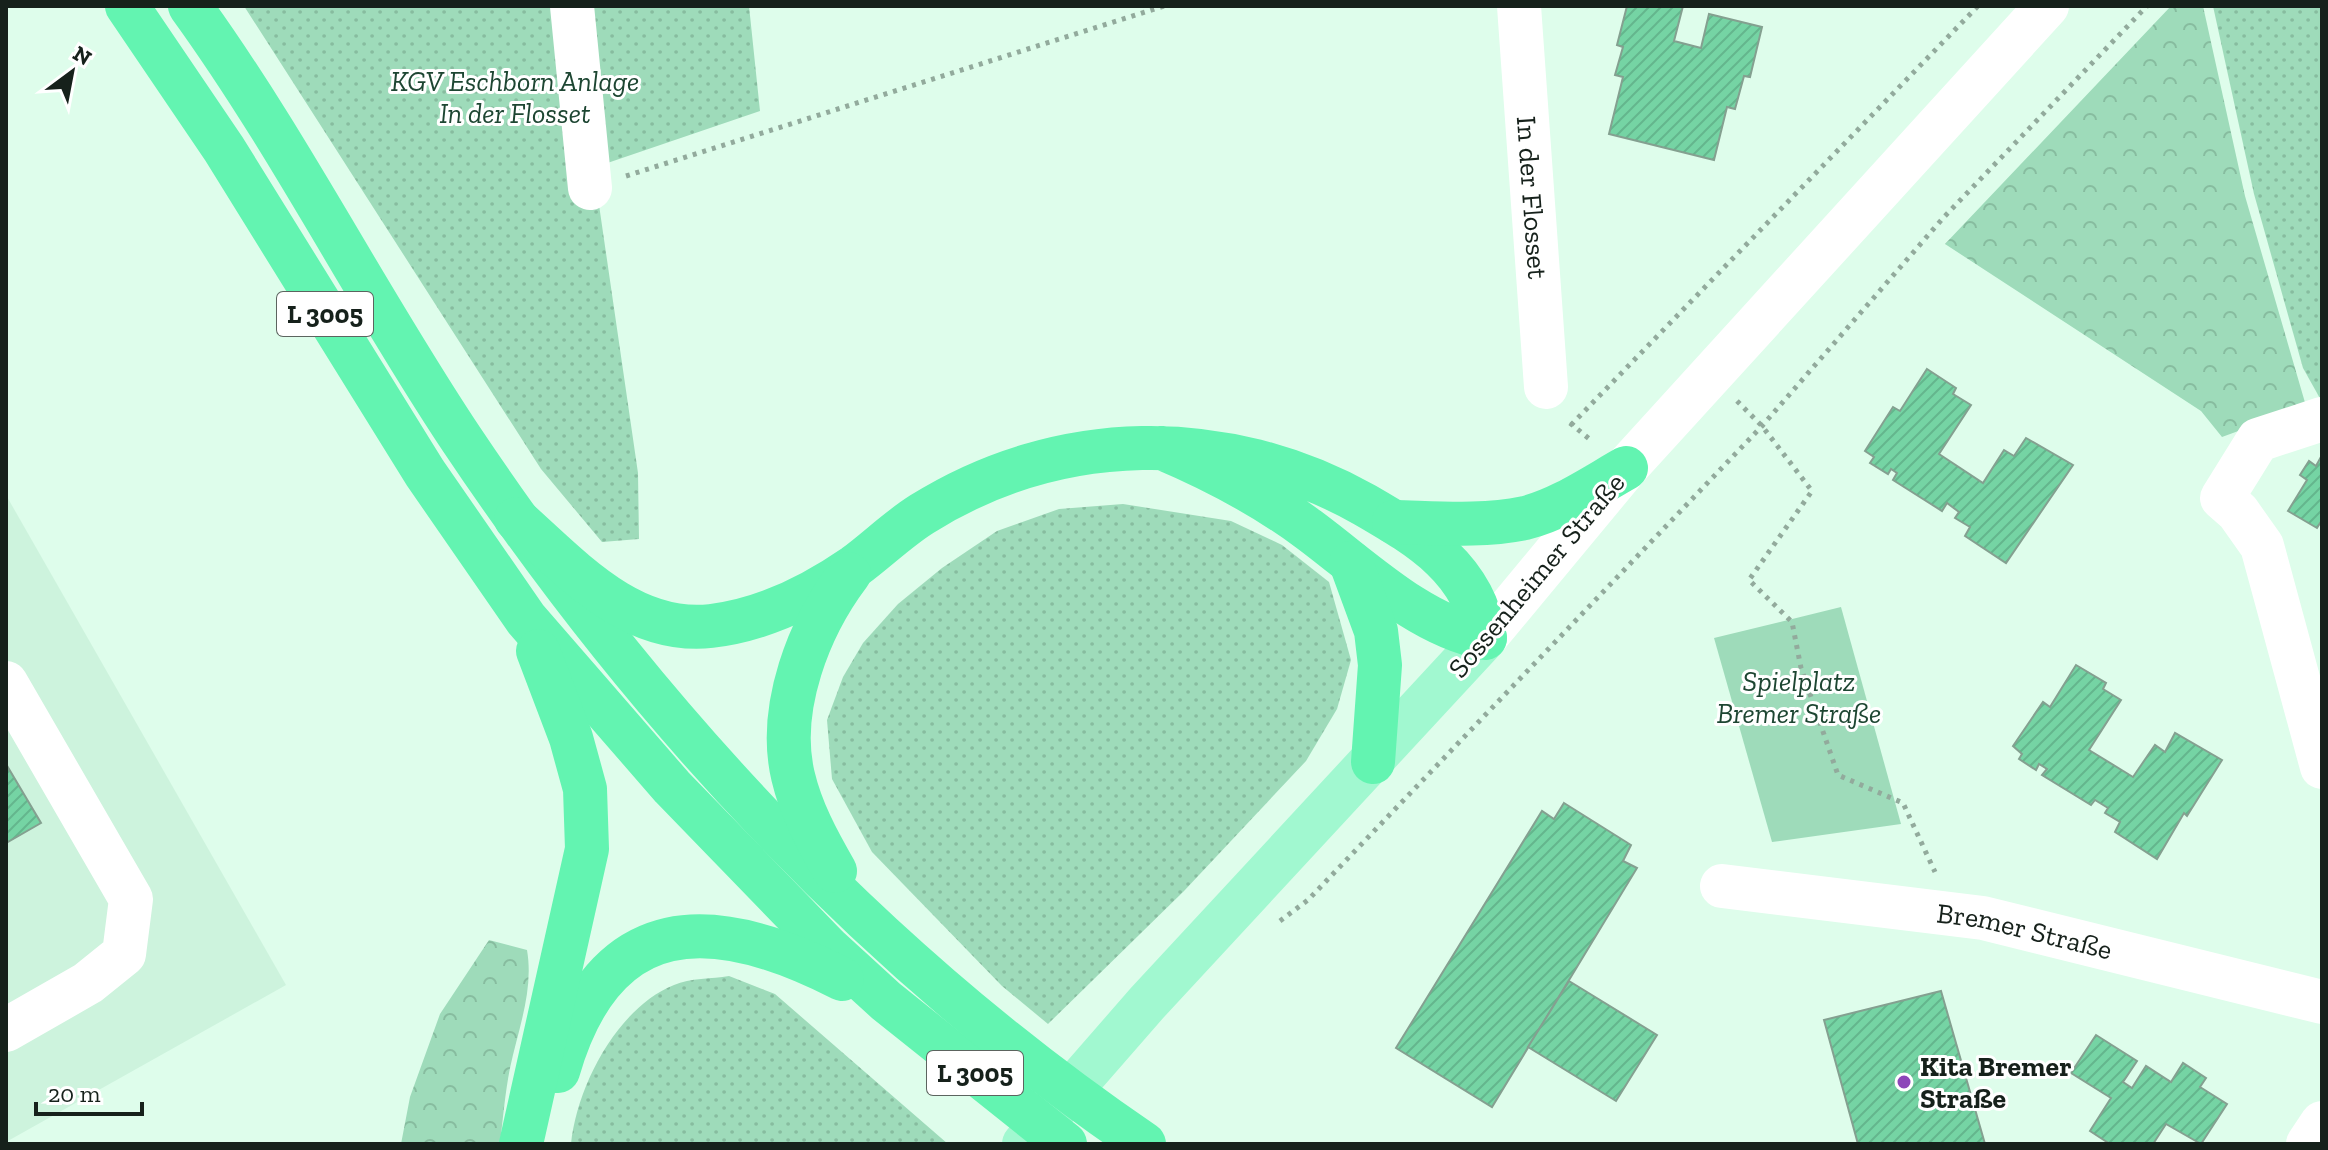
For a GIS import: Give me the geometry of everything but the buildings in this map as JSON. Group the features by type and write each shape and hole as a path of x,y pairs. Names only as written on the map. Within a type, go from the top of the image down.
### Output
{"highway":[{"name":"L 3005","path":"127,6 224,149 425,473 526,619 607,716 725,844 886,1001 1065,1144"},
{"name":"L 3005","path":"190,6 264,119 407,355 516,519 654,698 760,815 860,914 992,1029 1144,1144"},
{"path":"516,519 608,599 644,617 680,626 710,626 793,604 855,566 920,515 993,476 1070,453 1115,447 1162,448 1202,450 1266,462 1300,474 1394,522 1435,551 1471,589 1481,614 1485,638 1436,620 1247,489 1162,448"},
{"path":"1394,522 1492,523 1527,517 1566,502 1626,468"},
{"path":"1351,563 1376,631 1380,665 1373,762"},
{"path":"855,566 821,614 811,639 793,704 790,741 792,773 805,814 860,914"},
{"path":"521,1144 580,885 587,817 585,789 571,738 526,619"},
{"path":"545,1144 559,1067 584,1008 605,980 630,958 659,941 694,934 725,935 763,943 799,957 886,1001"}],"main road":[{"name":"Sossenheimer Straße","path":"1024,1144 1147,1003 1485,638"}],"street":[{"path":"572,6 590,188"},
{"name":"In der Flosset","path":"1519,6 1546,387"},
{"name":"Sossenheimer Straße","path":"1485,638 1626,468 2047,6"},
{"path":"2322,419 2258,440 2222,498 2238,512 2262,546 2322,767"},
{"path":"6,683 131,899 124,954 88,983 6,1030"},
{"name":"Bremer Straße","path":"1722,886 1983,918 2322,1002"},
{"path":"2308,1144 2322,1123"}],"path":[{"path":"590,188 1164,6"},
{"path":"1571,425 1978,6"},
{"path":"1271,928 1308,900 1762,426 1944,217 2147,6"},
{"path":"1546,387 1556,414 1626,468"},
{"path":"1762,426 1812,491 1749,580 1792,622 1801,668 1838,775 1903,803 1941,885 1944,912"}],"shaded area":[{"path":"6,495 286,985 6,1142"}],"green space":[{"name":"KGV Eschborn Anlage In der Flosset","path":"244,6 749,6 760,111 581,172 598,198 638,473 639,539 602,542 541,469"},
{"path":"2171,6 2203,6 2245,196 2306,406 2222,437 2201,411 1945,244"},
{"path":"2213,6 2322,6 2322,402 2303,368 2254,194"},
{"path":"1123,504 1231,521 1282,545 1329,582 1351,660 1337,709 1306,761 1184,891 1048,1024 1002,986 872,852 832,779 827,720 843,677 863,643 898,604 942,568 997,531 1059,509"},
{"name":"Spielplatz Bremer Straße","path":"1841,607 1901,824 1772,842 1714,638"},
{"path":"489,940 527,950 529,965 527,995 508,1077 500,1144 401,1144 410,1097 440,1014"},
{"path":"729,976 775,994 948,1144 571,1144 575,1121 591,1074 603,1051 635,1011 653,996 674,985"}],"place":[{"name":"Kita Bremer Straße","path":"1904,1082"}]}
